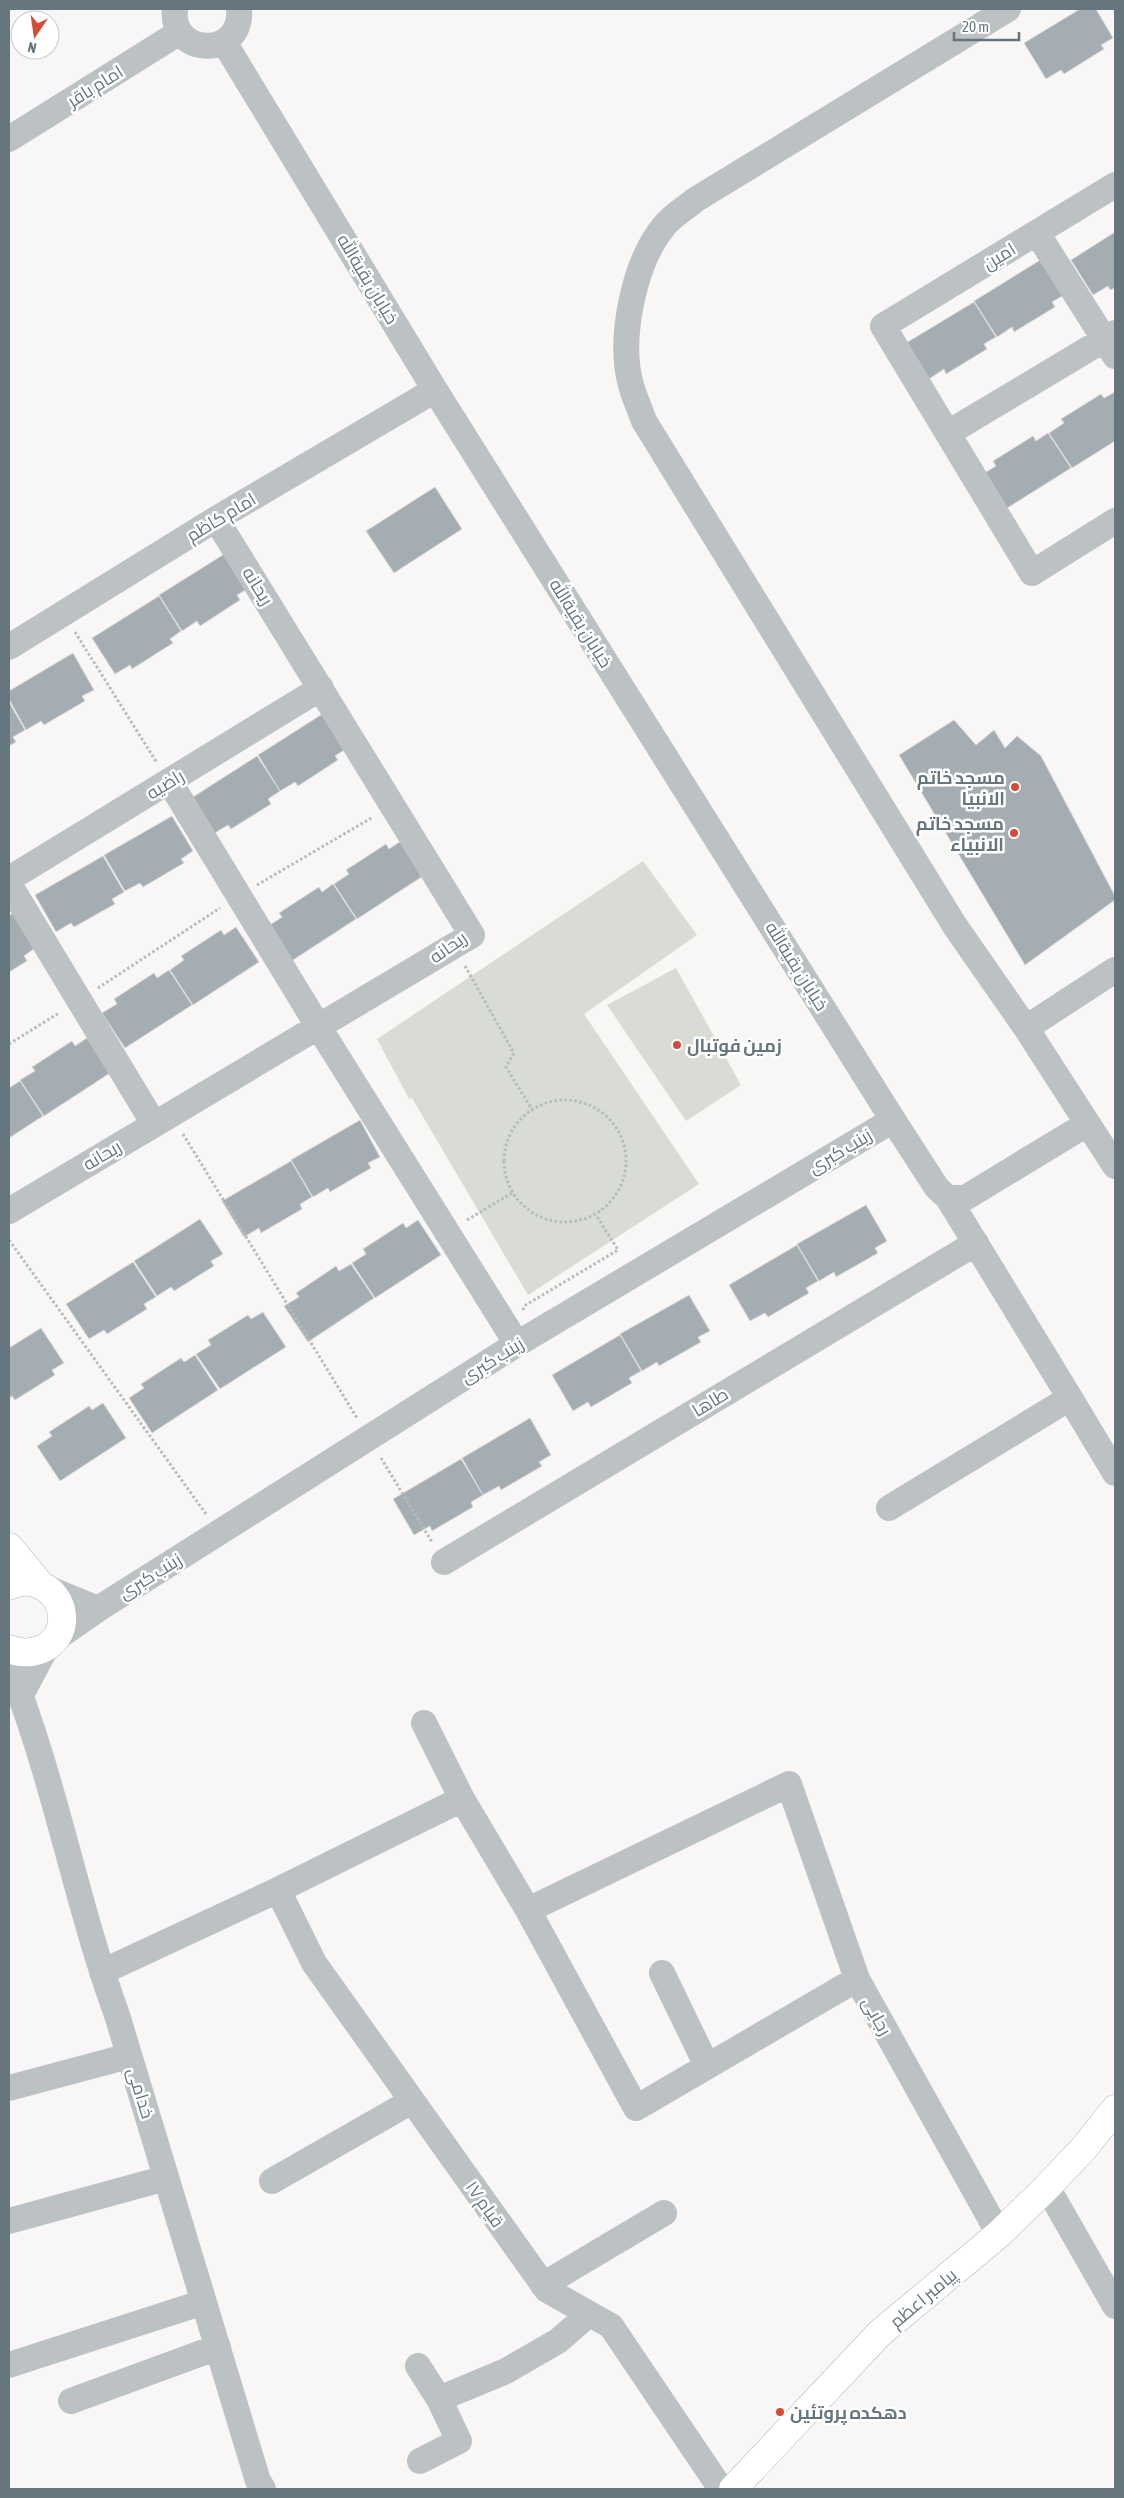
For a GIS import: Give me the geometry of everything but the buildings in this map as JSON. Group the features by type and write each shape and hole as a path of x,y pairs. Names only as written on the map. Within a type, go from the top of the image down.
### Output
{"main road":[{"path":"9,1547 59,1603 62,1622 50,1644 34,1652 22,1654 9,1650"},
{"path":"9,1586 18,1581 43,1586"},
{"name":"پیامبر اعظم","path":"733,2489 880,2333 999,2234 1047,2187 1084,2148 1115,2109"}],"street":[{"path":"178,20 194,44 204,46 224,42 237,26 239,9"},
{"path":"1008,9 695,200 665,224 645,256 632,299 626,350 631,384 644,421 956,926 1026,1028 1115,1166"},
{"name":"امام باقر","path":"9,139 178,20"},
{"name":"خیابان بقیةالله","path":"224,42 435,390 893,1120 937,1188 948,1198 976,1242 1115,1473"},
{"name":"امین","path":"948,434 883,326 1115,185"},
{"path":"1037,233 1112,343 948,434 1032,573 1115,521"},
{"name":"امام کاظم","path":"9,647 216,519 435,390"},
{"name":"ریحانه","path":"9,1210 472,935 216,519"},
{"name":"راضیه","path":"9,879 321,688"},
{"path":"169,781 318,1026 517,1344"},
{"path":"9,884 79,1000 163,1119"},
{"path":"1026,1028 1115,970"},
{"name":"زینب کبری","path":"50,1644 98,1609 517,1344 893,1120"},
{"path":"948,1198 964,1198 1087,1124"},
{"name":"طاها","path":"444,1562 976,1242"},
{"path":"889,1508 1070,1398"},
{"path":"43,1586 98,1609"},
{"path":"21,1695 50,1644"},
{"name":"خدامی","path":"9,1666 21,1695 43,1765 102,1972 130,2056 258,2481 263,2489"},
{"path":"424,1723 462,1798 528,1910 636,2108 857,1979"},
{"name":"رجایی","path":"528,1910 789,1784 857,1979 999,2234"},
{"path":"102,1972 278,1890 462,1798"},
{"name":"قیام ۱۷","path":"278,1890 314,1963 543,2285 547,2290 611,2326 721,2489"},
{"path":"662,1973 707,2066"},
{"path":"9,2088 130,2056"},
{"path":"272,2181 412,2101"},
{"path":"9,2221 166,2178"},
{"path":"1047,2187 1115,2306"},
{"path":"543,2285 664,2213"},
{"path":"9,2365 204,2302"},
{"path":"439,2399 506,2371 558,2341 589,2314"},
{"path":"71,2401 218,2348"},
{"path":"418,2366 439,2399 459,2441 420,2460"}],"path":[{"path":"63,613 169,781"},
{"path":"9,1044 239,896 393,805"},
{"path":"454,946 514,1053 506,1067 533,1111"},
{"path":"581,1101 612,1120 627,1153 621,1189 596,1215 565,1223 535,1215 512,1193 503,1158 515,1124 533,1111 545,1102 581,1101"},
{"path":"163,1119 369,1438 444,1562"},
{"path":"447,1232 512,1193"},
{"path":"517,1344 524,1306 618,1250 596,1215"},
{"path":"9,1240 219,1533"}],"shaded area":[{"path":"643,861 697,935 584,1014 699,1184 528,1295 412,1098 409,1099 377,1039"},
{"name":"زمین فوتبال","path":"676,968 741,1085 686,1121 607,1005"}],"place":[{"name":"مسجد خاتم الانبیا","path":"1015,787"},
{"name":"مسجد خاتم الانبیاء","path":"1014,833"},
{"name":"زمین فوتبال","path":"677,1045"},
{"name":"دهکده پروتئین","path":"780,2412"}]}
